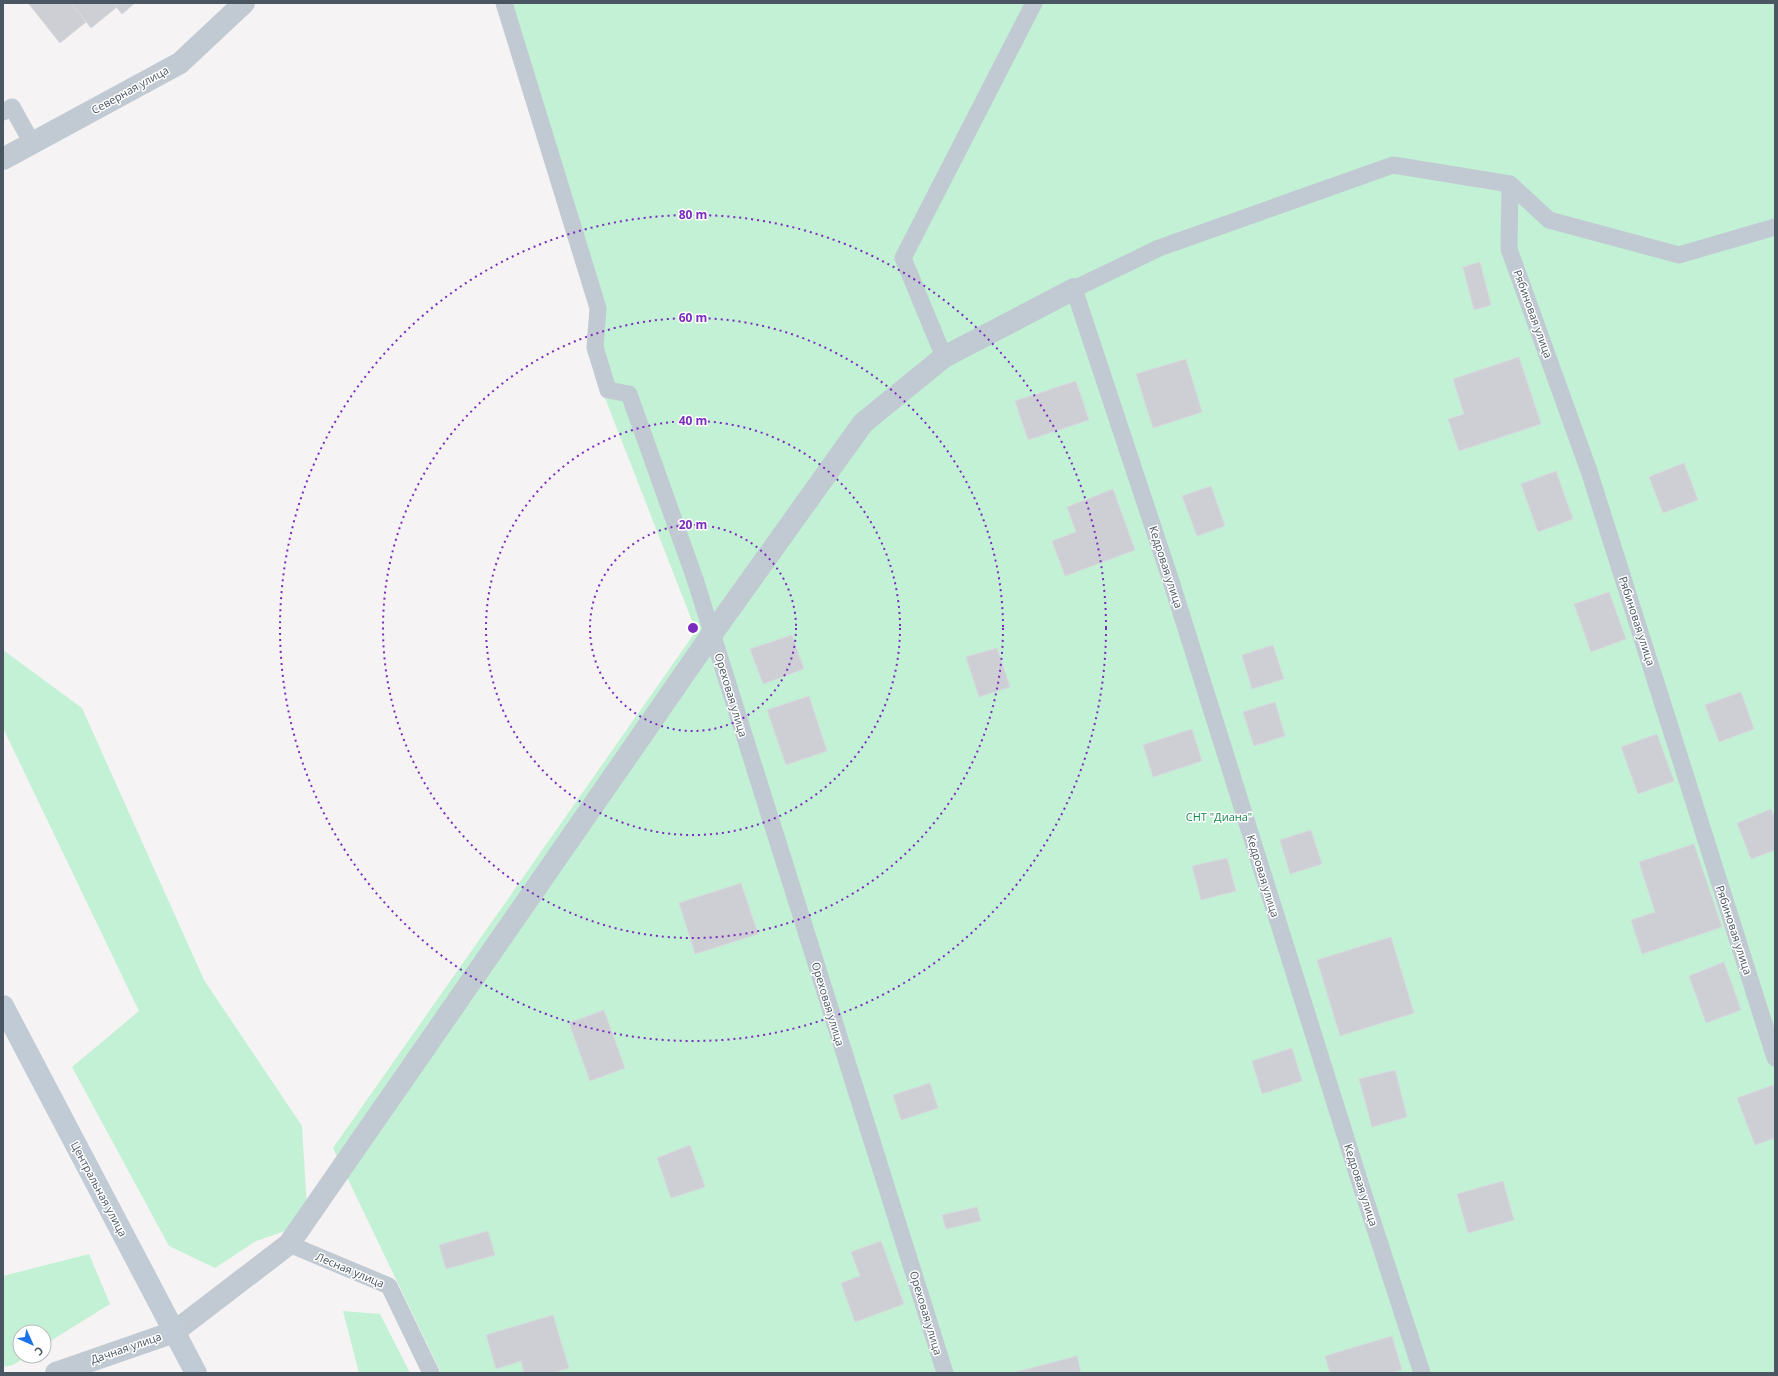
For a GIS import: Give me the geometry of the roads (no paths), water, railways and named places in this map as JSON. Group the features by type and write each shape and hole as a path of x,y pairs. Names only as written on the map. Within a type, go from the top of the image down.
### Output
{"street":[{"name":"Северная улица","path":"3,159 180,63 244,3"},
{"name":"Дачная улица","path":"56,1373 174,1332 289,1244 712,634 864,423 944,357 1074,289"},
{"name":"Центральная улица","path":"3,1006 196,1373"}],"lane":[{"name":"Ореховая улица","path":"504,3 598,308 595,347 608,390 629,394 695,578 945,1373"},
{"path":"944,357 903,258 1034,3"},
{"path":"3,112 12,107 32,143"},
{"path":"1074,289 1159,248 1393,165 1510,184 1549,220 1679,255 1775,227"},
{"name":"Рябиновая улица","path":"1510,184 1509,249 1589,471 1775,1058"},
{"name":"Кедровая улица","path":"1074,289 1171,581 1328,1083 1422,1373"},
{"name":"Лесная улица","path":"289,1244 389,1286 431,1373"}],"park label":[{"name":"СНТ \"Диана\"","path":"1219,817"}]}
